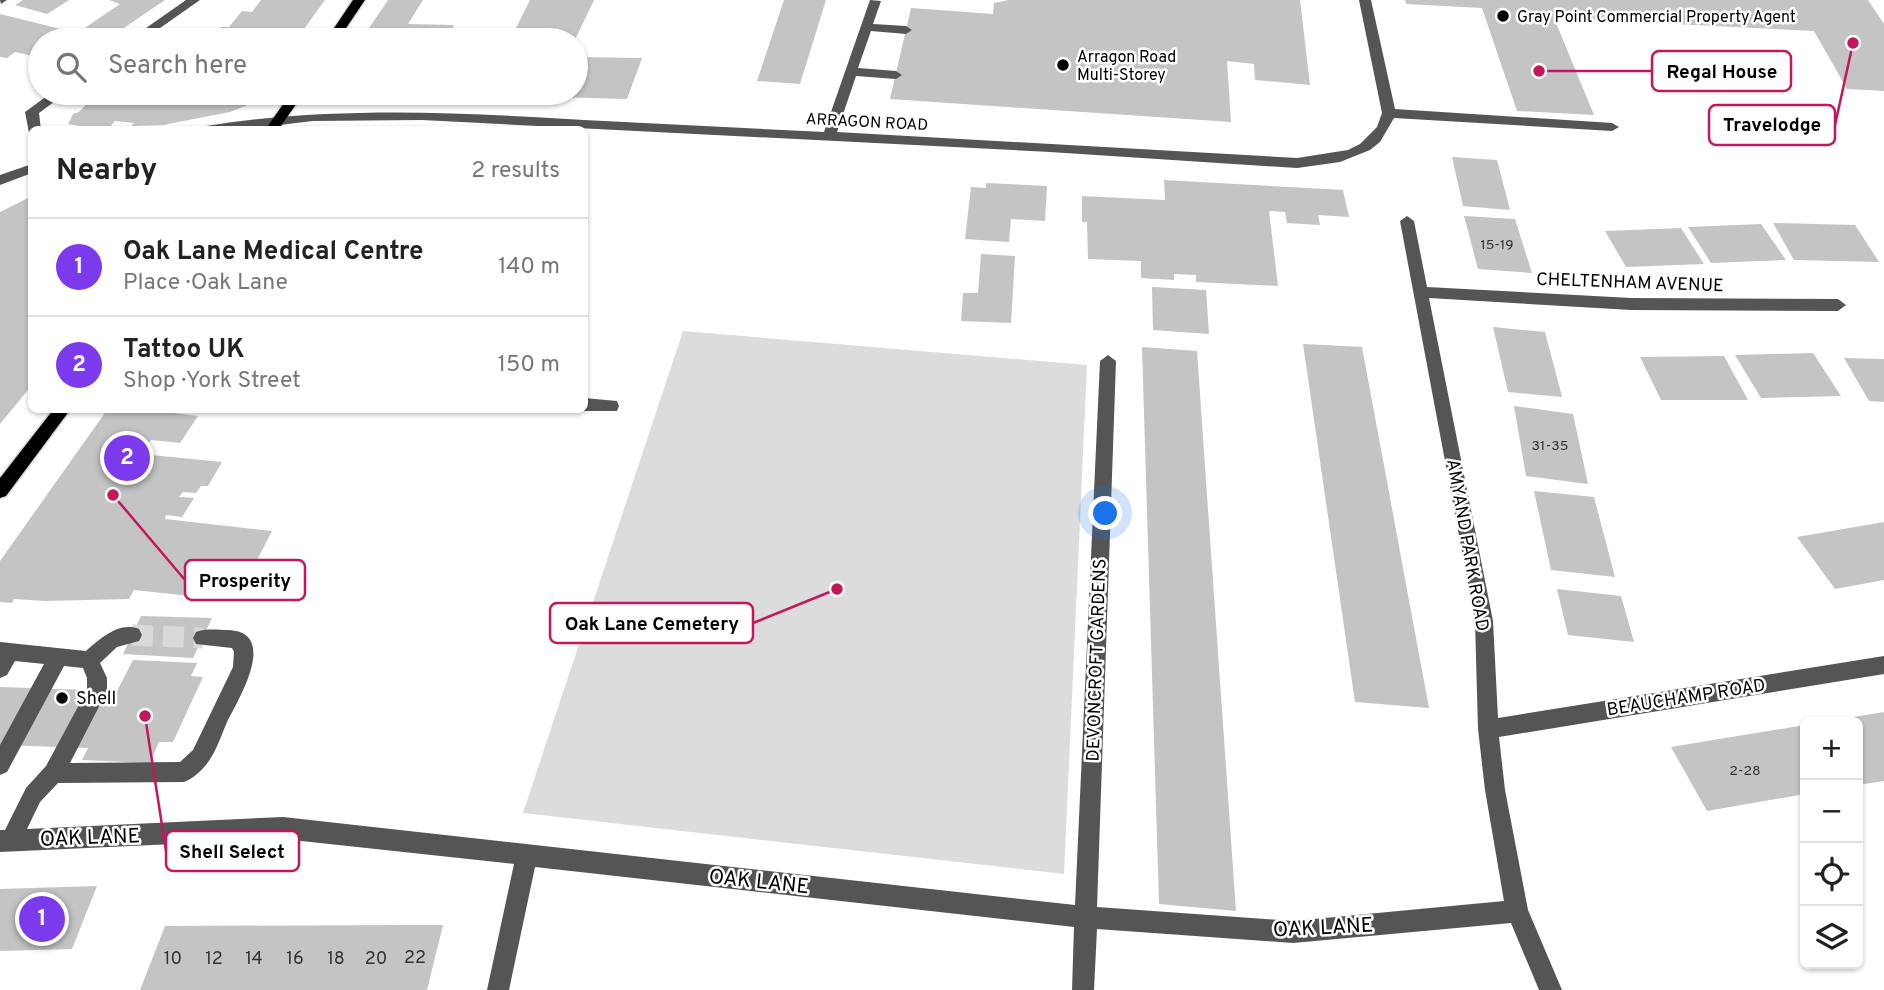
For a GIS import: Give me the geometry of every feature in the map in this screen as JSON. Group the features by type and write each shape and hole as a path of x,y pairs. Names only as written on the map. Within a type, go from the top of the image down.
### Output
{"main road":[{"path":"340,28 359,0"},
{"path":"274,126 288,105"},
{"path":"0,491 60,413"}],"street":[{"path":"153,28 194,0"},
{"path":"1365,0 1389,113 1612,127"},
{"path":"829,136 876,1"},
{"path":"869,27 906,30"},
{"path":"853,72 896,75"},
{"path":"34,126 32,112 42,105"},
{"name":"ARRAGON ROAD","path":"229,126 280,117 386,115 829,136 1297,163 1338,159 1358,152 1385,128 1389,113"},
{"path":"0,180 28,170"},
{"name":"AMYAND PARK ROAD","path":"1408,221 1484,621 1488,729 1495,790 1517,911 1552,990"},
{"name":"CHELTENHAM AVENUE","path":"1421,292 1631,304 1838,305"},
{"name":"DEVONCROFT GARDENS","path":"1083,990 1108,362"},
{"path":"588,404 611,406"},
{"path":"3,657 59,656 89,660 112,640 132,635"},
{"path":"53,773 184,772 200,757 243,668 244,650 237,639 203,638"},
{"path":"0,765 59,656"},
{"path":"5,840 33,795 53,773 97,691 97,678 89,660"},
{"name":"BEAUCHAMP ROAD","path":"1488,729 1884,665"},
{"name":"OAK LANE","path":"5,840 283,828 1085,917 1293,932 1517,911"},
{"path":"498,990 527,855"}],"shaded area":[{"path":"683,331 1087,365 1064,874 523,813"}],"building":[{"path":"23,0 69,0 47,14 15,5"},
{"path":"109,0 165,0 124,28 85,28 120,4"},
{"path":"261,0 325,0 305,28 220,28 229,27 242,11 252,12"},
{"path":"388,0 423,0 408,24 454,25 452,28 369,28"},
{"path":"530,0 594,0 581,28 516,28"},
{"path":"784,0 826,0 800,84 757,81"},
{"name":"Arragon Road Multi-Storey","path":"1009,0 1300,0 1310,85 1255,80 1254,64 1227,61 1231,122 890,99 911,8 993,14 994,3"},
{"path":"1405,0 1868,0 1884,24 1884,91 1847,89 1814,31 1554,18 1594,115 1517,111 1482,8 1406,4"},
{"path":"0,14 57,28 28,28 28,55 15,52 7,58 0,57"},
{"path":"588,57 642,58 627,99 588,98"},
{"path":"86,105 248,105 230,112 163,125 131,126 134,123 115,121 111,126 68,124 73,114"},
{"path":"1452,157 1497,160 1510,210 1463,206"},
{"path":"1164,180 1343,190 1349,217 1318,215 1320,225 1287,223 1285,212 1269,211 1278,286 1196,282 1196,275 1174,274 1174,280 1141,278 1141,261 1088,259 1087,222 1082,222 1082,196 1165,200"},
{"path":"986,183 1047,186 1045,221 1011,219 1009,242 965,239 971,187 986,188"},
{"path":"28,198 28,390 0,424 0,212"},
{"path":"1464,216 1515,219 1532,273 1478,269"},
{"path":"1773,223 1855,225 1879,262 1794,260"},
{"path":"1761,224 1786,260 1711,263 1688,227"},
{"path":"1681,228 1704,264 1626,267 1605,231"},
{"path":"981,254 1015,256 1011,323 961,321 963,293 978,293"},
{"path":"1152,287 1206,290 1209,334 1153,330"},
{"path":"1493,327 1545,332 1562,397 1508,392"},
{"path":"1303,344 1362,347 1429,708 1355,702"},
{"path":"1142,347 1197,351 1236,911 1159,904"},
{"path":"1813,353 1841,396 1761,398 1735,355"},
{"path":"1724,356 1748,400 1661,400 1640,357"},
{"path":"1844,358 1884,359 1884,402 1869,401"},
{"path":"1514,406 1573,414 1588,484 1526,476"},
{"path":"105,413 174,413 198,416 180,443 151,440 141,454 222,462 208,486 201,486 196,493 183,492 179,497 194,498 182,517 166,515 165,519 272,531 236,601 134,590 129,599 14,599 12,603 0,602 0,561"},
{"path":"1534,491 1594,497 1615,577 1551,570"},
{"path":"1884,522 1884,580 1835,589 1797,537"},
{"path":"1557,589 1621,596 1634,642 1568,635"},
{"path":"141,616 212,618 193,658 123,654"},
{"path":"133,660 197,663 191,676 203,677 173,742 159,742 150,763 82,760 88,748 0,745 0,687 117,691"},
{"path":"1884,712 1884,781 1863,784 1863,717 1853,717"},
{"path":"1800,726 1800,795 1707,811 1671,747"},
{"path":"97,886 72,949 0,951 0,889"},
{"path":"443,925 427,990 140,990 165,926"}],"tunnel":[{"path":"132,635 203,638"}],"place":[{"name":"Gray Point Commercial Property Agent","path":"1503,16"},
{"name":"Travelodge","path":"1853,43"},
{"name":"Arragon Road Multi-Storey","path":"1063,65"},
{"name":"Regal House","path":"1539,71"},
{"name":"Tattoo UK","path":"127,458"},
{"name":"Prosperity","path":"113,495"},
{"name":"Oak Lane Cemetery","path":"837,589"},
{"name":"Shell","path":"62,698"},
{"name":"Shell Select","path":"145,716"},
{"name":"Oak Lane Medical Centre","path":"42,919"}]}
